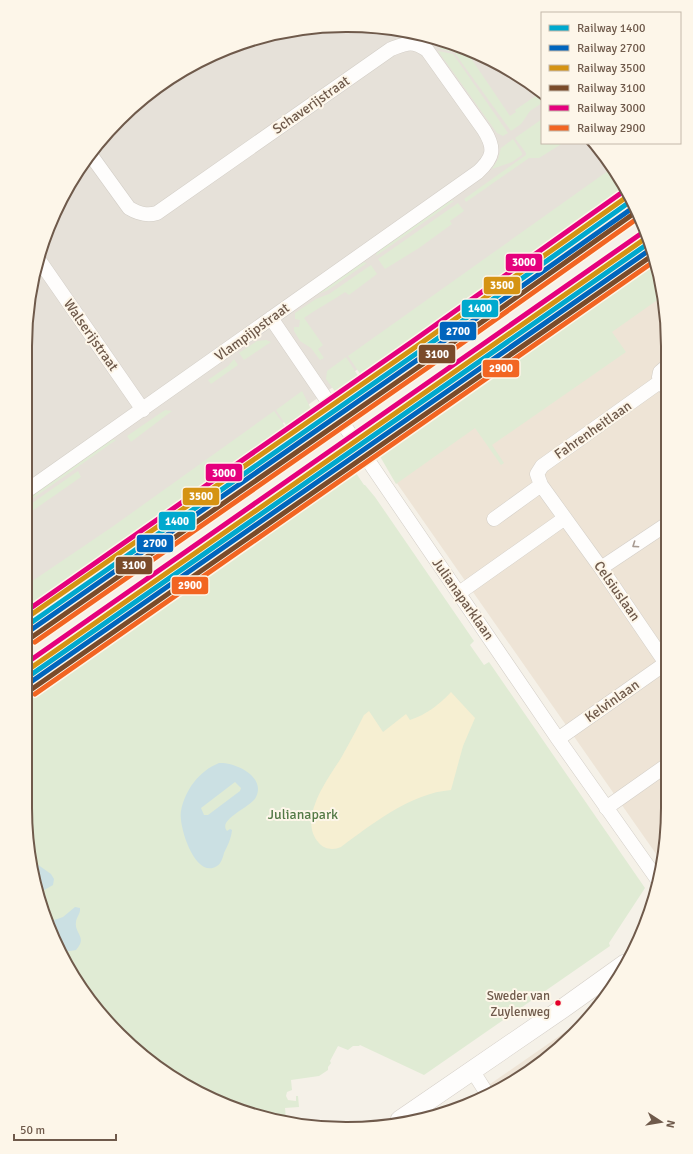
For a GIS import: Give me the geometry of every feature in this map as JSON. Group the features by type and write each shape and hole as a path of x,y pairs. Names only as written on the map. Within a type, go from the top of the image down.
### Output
{"main road":[{"path":"405,1116 615,971"}],"street":[{"name":"Schaverijstraat","path":"94,159 129,208 137,213 151,215 157,213 391,49 405,44 417,44 427,50 490,140 492,147 491,157 478,172"},
{"name":"Vlampijpstraat","path":"32,488 478,172"},
{"name":"Walserijstraat","path":"43,266 143,410"},
{"name":"Julianaparklaan","path":"271,318 558,739 653,875"},
{"path":"661,371 659,377 661,381"},
{"name":"Fahrenheitlaan","path":"541,485 537,474 542,466 661,388"},
{"path":"494,519 541,485"},
{"name":"Celsiuslaan","path":"541,485 601,568 661,655"},
{"path":"459,593 565,518"},
{"path":"601,568 661,528"},
{"name":"Kelvinlaan","path":"558,739 661,668"},
{"path":"606,808 661,770"},
{"path":"472,1070 485,1090"}],"shaded area":[{"path":"346,32 367,33 408,38 428,43 486,64 504,74 541,99 541,144 587,144 616,184 127,535 32,600 32,346 38,285 56,226 74,189 97,155 110,139 139,110 155,97 189,74 207,64 245,49 285,38 305,35"},
{"path":"657,296 661,346 661,808 657,855 394,479"},
{"path":"219,763 226,763 241,768 253,777 257,783 258,790 253,801 227,822 225,827 227,831 230,829 232,830 222,860 217,866 209,868 202,865 195,858 190,849 182,827 181,811 186,796 194,782 212,766","holes":["235,782 241,788 240,791 208,815 204,815 201,808"]},
{"path":"37,864 51,874 54,879 53,885 43,890"},
{"path":"75,907 80,908 76,920 76,926 81,942 76,950 67,952 56,928 53,920 63,917"},
{"path":"571,1028 554,1044 521,1069 504,1080 475,1095"}],"green space":[{"path":"439,46 470,57 510,116 516,112 515,110 536,96 541,99 541,104 530,111 521,124 511,131 454,52 441,49"},
{"path":"438,51 453,54 508,133 503,136 497,133"},
{"path":"541,120 541,144 561,144 539,158 529,158 466,202 464,199 526,155 515,138"},
{"path":"513,139 522,155 512,162 492,169 498,159 501,148"},
{"path":"607,171 622,195 365,381 348,356"},
{"path":"450,200 454,201 376,256 377,252"},
{"path":"458,203 464,211 450,221 452,224 419,248 385,269 378,259"},
{"path":"647,255 657,300 612,332 626,352 492,445 504,463 501,465 475,428 396,484 374,446"},
{"path":"362,262 367,263 328,290 316,295"},
{"path":"371,265 377,274 349,295 345,292 304,318 323,345 318,349 324,358 320,360 311,348 300,341 294,331 294,327 299,327 300,320 295,319 295,313 316,299 329,294"},
{"path":"266,340 271,342 244,360 239,353 257,341"},
{"path":"346,357 362,382 339,397 326,379 327,371"},
{"path":"234,359 238,365 211,384 208,380 228,366"},
{"path":"302,391 314,415 294,429 293,432 32,613 32,581 112,527 274,411 289,432 290,431 276,410"},
{"path":"165,410 172,411 131,442 127,436"},
{"path":"111,439 116,440 32,499 32,494"},
{"name":"Julianapark","path":"350,464 364,485 375,497 474,641 470,645 484,665 489,662 645,888 609,943 610,946 424,1075 360,1045 353,1046 348,1050 338,1046 330,1061 331,1063 328,1070 319,1076 291,1080 292,1090 287,1092 286,1096 288,1100 296,1101 296,1096 298,1096 299,1107 285,1108 286,1116 245,1105 207,1090 189,1080 155,1057 139,1044 110,1015 97,999 74,965 64,947 43,889 35,849 32,808 32,687"},
{"path":"78,471 81,477 32,511 32,503"}],"sand":[{"path":"451,692 475,718 463,746 451,790 436,792 407,803 379,820 341,847 330,849 321,845 313,833 311,823 313,811 317,799 364,715 369,711 383,732 406,714 410,720 427,712"}],"rail line":[{"name":"3000","path":"32,607 413,341 621,193"},
{"name":"3500","path":"32,614 417,346 624,199"},
{"name":"1400","path":"32,622 420,351 627,204"},
{"name":"2700","path":"32,629 630,210"},
{"name":"3100","path":"32,637 427,361 632,215"},
{"name":"2900","path":"35,642 430,366 635,220"},
{"name":"3000","path":"32,659 640,234"},
{"name":"3500","path":"32,667 642,241"},
{"name":"1400","path":"32,674 644,246"},
{"name":"2700","path":"32,681 646,252"},
{"name":"3100","path":"32,689 648,258"},
{"name":"2900","path":"35,694 650,264"}],"place":[{"name":"Sweder van Zuylenweg","path":"558,1003"}]}
